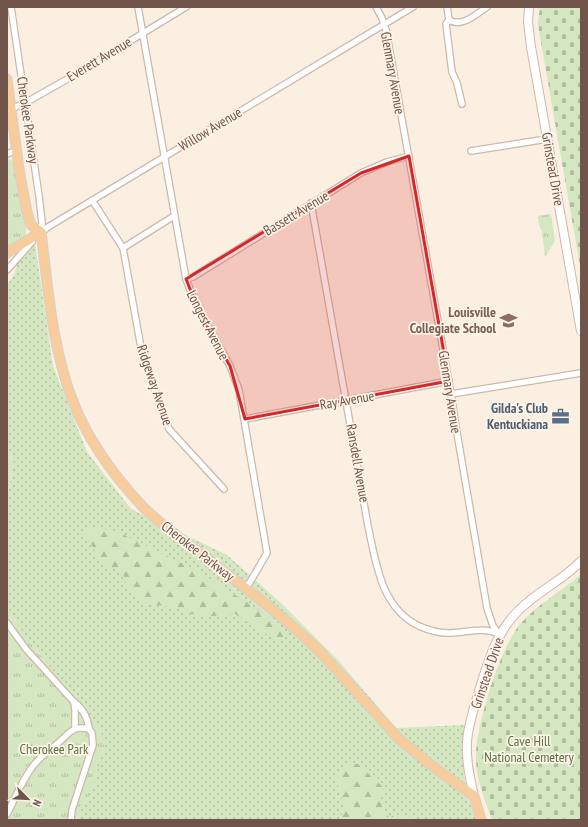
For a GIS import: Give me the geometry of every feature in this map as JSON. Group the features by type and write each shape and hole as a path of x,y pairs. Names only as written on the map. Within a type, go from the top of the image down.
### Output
{"main road":[{"name":"Grinstead Drive","path":"529,7 528,22 531,47 581,331"},
{"name":"Cherokee Parkway","path":"7,79 11,109 10,125 17,150 27,212 31,225 41,232 53,320 63,369 72,400 99,451 116,475 144,508 181,539 282,617 321,652 399,740 474,796"},
{"name":"Willow Avenue","path":"7,253 41,232"},
{"name":"Grinstead Drive","path":"482,820 474,796 468,767 467,740 474,706 499,634 519,610 581,561"}],"street":[{"name":"Cherokee Parkway","path":"12,7 41,214 41,232"},
{"name":"Longest Avenue","path":"138,7 186,279 200,314 230,366 239,390 245,419 267,553 246,589"},
{"name":"Everett Avenue","path":"11,109 25,103 186,7"},
{"name":"Glenmary Avenue","path":"376,7 384,24 409,156 487,608 492,622 499,634"},
{"name":"Willow Avenue","path":"41,232 414,7"},
{"path":"447,7 449,20 446,24 452,72 457,83 462,104"},
{"path":"449,20 457,23 466,21 487,7"},
{"path":"471,151 548,139"},
{"path":"7,154 17,150"},
{"name":"Bassett Avenue","path":"186,279 193,277 311,203 373,167 409,156"},
{"name":"Ridgeway Avenue","path":"92,200 123,248 142,353 169,429 224,489"},
{"name":"Ransdell Avenue","path":"311,203 376,564 385,589 396,610 409,620 430,630 444,633 487,630 499,634"},
{"path":"123,248 174,216"},
{"path":"7,270 41,232"},
{"path":"451,394 581,373"},
{"name":"Ray Avenue","path":"245,419 449,381"},
{"path":"7,623 26,649 84,712 88,721 89,729 92,733 93,744 72,810 71,820"},
{"path":"74,702 76,710 75,728"},
{"path":"7,814 32,767 75,728 89,729"}],"highlighted area":[{"path":"409,156 449,381 245,419 230,366 200,314 186,279 361,173"}],"green space":[{"path":"540,7 581,7 581,272 539,31 538,22"},
{"path":"8,159 13,163 26,227 26,234 23,238 7,249 7,160"},
{"path":"551,214 555,241 545,257 542,231 539,226 538,216"},
{"path":"35,244 53,366 87,452 131,509 227,555 281,603 338,660 396,728 465,725 463,749 464,773 476,820 77,820 78,815 92,791 102,735 87,711 49,666 16,623 7,605 7,496 14,464 7,444 7,285 15,273 17,262"},
{"path":"7,444 14,464 7,495"},
{"path":"81,526 116,531 196,570 265,614 284,633 281,642 257,629 235,614 201,617 178,609 139,601 126,583 123,574 101,562"},
{"name":"Cave Hill National Cemetery","path":"581,574 581,820 492,820 479,782 476,758 480,727 498,667 514,633 522,622 536,609"},
{"name":"Cherokee Park","path":"7,605 16,623 49,666 87,711 102,735 104,748 92,791 78,815 77,820 7,820"},
{"path":"350,764 358,764 383,787 381,801 389,818 396,814 416,818 418,820 341,820 344,802 339,793 337,780 340,770"}],"place":[{"name":"Louisville Collegiate School","path":"509,320"},
{"name":"Gilda's Club Kentuckiana","path":"561,416"}]}
